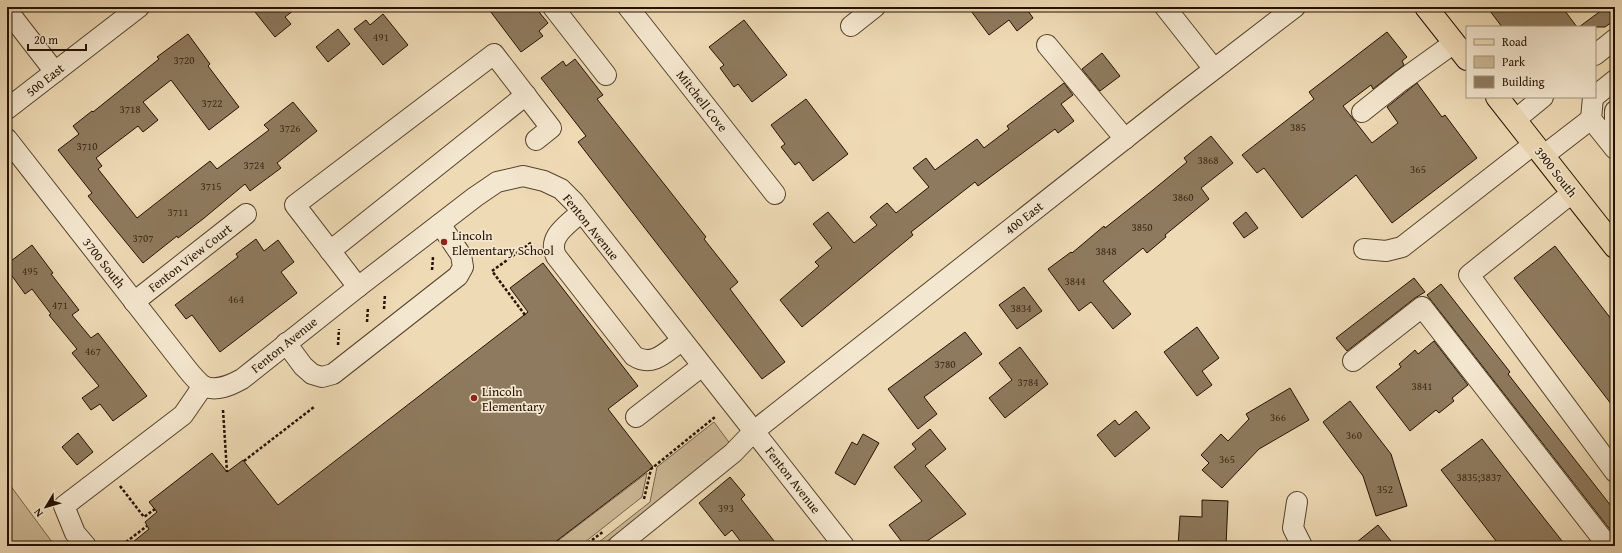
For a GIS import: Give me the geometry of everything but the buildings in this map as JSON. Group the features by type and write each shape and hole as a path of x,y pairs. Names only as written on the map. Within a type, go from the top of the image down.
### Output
{"main road":[{"path":"1426,7 1461,51"},
{"name":"3900 South","path":"1498,98 1615,247"}],"street":[{"name":"500 East","path":"7,109 139,7"},
{"path":"553,7 606,75"},
{"name":"Mitchell Cove","path":"628,7 775,194"},
{"path":"851,26 875,7"},
{"path":"1165,7 1214,69"},
{"name":"400 East","path":"618,546 733,453 754,431 1295,7"},
{"path":"7,10 55,72"},
{"path":"1596,54 1615,39"},
{"path":"1047,45 1125,139"},
{"path":"1362,112 1401,81 1461,51"},
{"path":"358,287 295,205 494,54 551,128 536,140"},
{"path":"1596,94 1615,80"},
{"path":"330,251 526,95"},
{"path":"1515,120 1542,98"},
{"path":"1595,98 1609,121 1615,149"},
{"path":"1364,249 1386,251 1402,247 1539,150 1609,121"},
{"name":"3700 South","path":"7,139 186,369 203,386"},
{"name":"Fenton Avenue","path":"203,386 213,388 228,387 242,379 358,287 497,182 523,176 544,181 561,189 581,212 681,341 844,546"},
{"path":"1572,193 1470,275 1615,472"},
{"path":"581,212 557,235 553,242 553,249 556,256 634,356 647,362 654,360 681,341"},
{"name":"Fenton View Court","path":"134,302 246,214"},
{"path":"286,343 303,366 312,374 322,377 333,374 359,354 458,276 463,267 461,255 440,224"},
{"path":"1353,361 1422,307 1608,546"},
{"path":"636,417 702,366"},
{"path":"86,546 75,532 64,506 183,415 203,386"},
{"path":"1297,502 1293,528 1302,546"}],"path":[{"path":"525,315 492,271 532,242"},
{"path":"244,461 314,407"},
{"path":"223,410 227,472"},
{"path":"638,504 644,499 651,469 715,417"},
{"path":"119,484 144,517 155,509"},
{"path":"122,545 147,526"},
{"path":"584,546 608,527"}],"green space":[{"path":"714,422 731,445 601,546 594,546 650,502 657,467"},
{"path":"647,473 642,497 580,546 551,546"},
{"path":"7,481 55,546 7,546"}],"place":[{"name":"Lincoln Elementary School","path":"444,242"},
{"name":"Lincoln Elementary","path":"474,398"}]}
